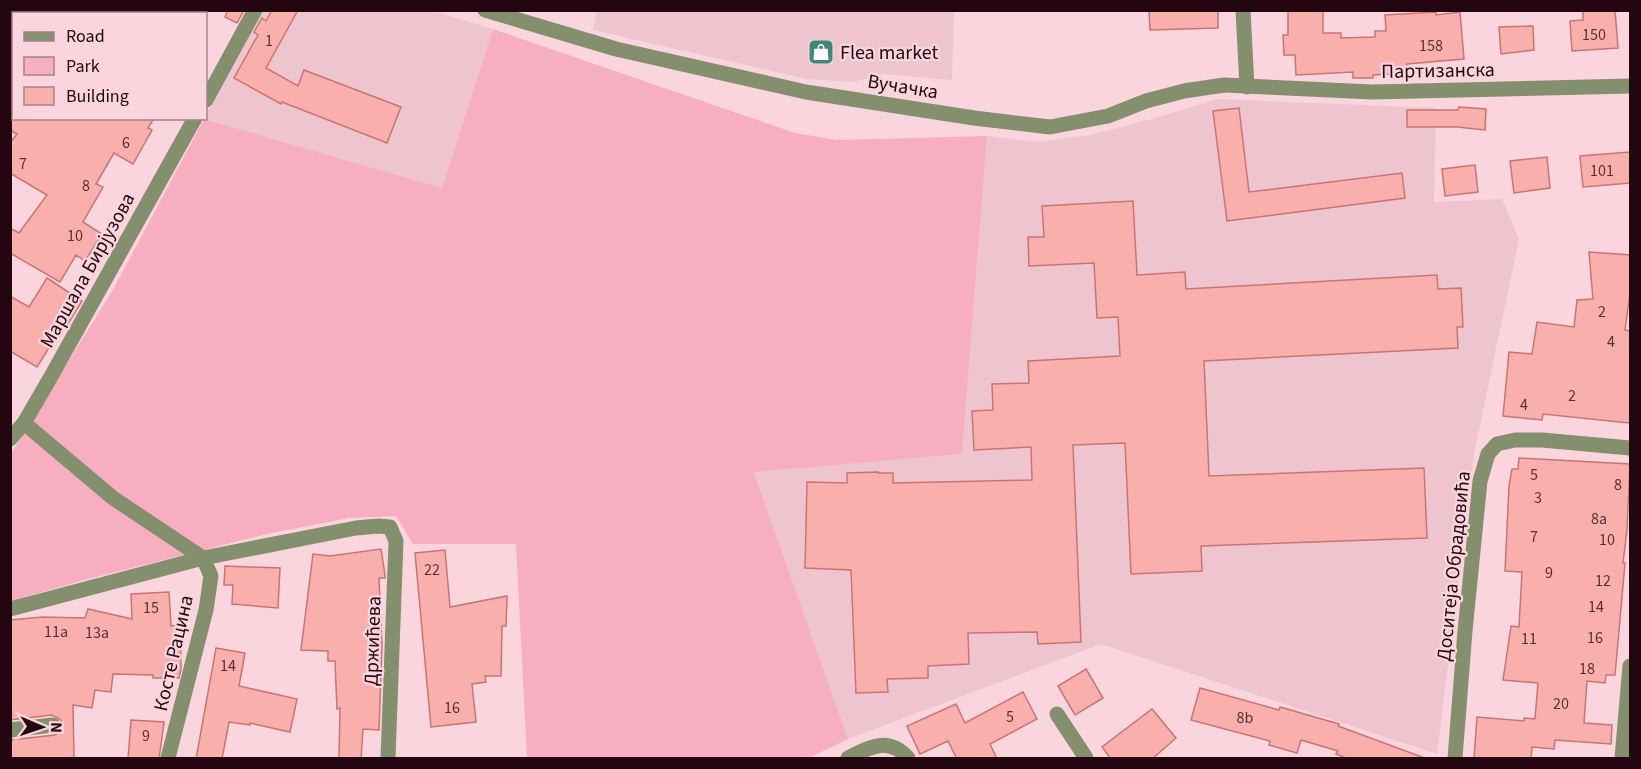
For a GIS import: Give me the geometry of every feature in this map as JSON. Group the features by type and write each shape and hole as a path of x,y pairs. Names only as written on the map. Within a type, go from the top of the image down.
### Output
{"street":[{"path":"207,98 255,10"},
{"name":"Вучачка","path":"485,10 616,49 806,92 1026,125 1050,127 1108,116 1146,101 1208,86 1247,87"},
{"path":"1243,10 1247,87"},
{"name":"Партизанска","path":"1247,87 1372,92 1630,86"},
{"name":"Маршала Бирјузова","path":"10,440 24,423 194,120"},
{"path":"24,423 113,498 203,558"},
{"name":"Доситеја Обрадовића","path":"1455,759 1480,481 1488,454 1497,444 1515,440 1542,440 1630,448"},
{"name":"Држићева","path":"203,558 356,528 390,527 396,541 388,759"},
{"path":"10,609 203,558"},
{"name":"Косте Рацина","path":"168,759 206,610 211,576 203,558"},
{"path":"1622,759 1630,666"},
{"path":"1057,714 1086,759"},
{"path":"10,730 54,725"},
{"path":"848,759 880,745 892,746 908,759"}],"shaded area":[{"path":"258,11 433,11 493,29 442,188 207,120 207,113"},
{"name":"Flea market","path":"597,11 954,11 952,80 882,74 854,82 807,79 593,30"},
{"path":"1217,99 1436,108 1434,202 1502,199 1519,239 1475,449 1437,754 1101,644 848,739 754,471 962,454 987,136 1037,142 1090,135"}],"green space":[{"path":"493,29 795,133 837,140 987,136 962,454 754,472 848,739 809,758 527,758 516,544 413,544 396,516 349,518 267,534 84,580 11,601 11,454 114,288 203,120 442,188"}],"building":[{"path":"228,10 244,10 237,23 225,17"},
{"path":"272,10 298,10 266,68 298,86 304,70 401,107 387,143 282,102 281,104 234,78 258,35 254,32 262,18 266,21"},
{"path":"1149,10 1218,10 1218,28 1150,30"},
{"path":"1288,10 1323,10 1323,33 1341,33 1341,38 1375,37 1375,31 1386,31 1385,15 1436,12 1436,15 1460,12 1464,59 1407,64 1407,73 1373,75 1373,78 1353,78 1353,72 1296,75 1295,55 1284,55 1283,35 1288,35"},
{"path":"1583,10 1615,10 1618,48 1572,51 1570,21 1583,20"},
{"path":"1533,26 1534,50 1501,54 1499,27"},
{"path":"1459,107 1486,109 1485,130 1457,127 1407,127 1407,110 1458,110"},
{"path":"1239,108 1249,192 1402,173 1405,198 1227,221 1213,111"},
{"path":"10,118 12,120 153,120 148,128 152,130 133,164 114,153 96,184 103,187 83,222 102,234 85,261 76,255 60,282 10,253 10,228 19,233 47,195 10,173 10,143 17,134 10,130"},
{"path":"1630,152 1630,183 1583,187 1580,156"},
{"path":"1547,157 1550,188 1514,193 1510,161"},
{"path":"1475,165 1478,192 1445,196 1442,169"},
{"path":"1133,201 1137,275 1185,272 1186,289 1437,275 1438,289 1461,288 1463,327 1457,327 1458,348 1204,361 1209,476 1424,468 1427,538 1201,546 1202,571 1131,574 1125,443 1073,445 1081,642 1038,644 1037,632 968,633 969,664 928,666 928,678 887,679 888,692 856,693 851,570 805,568 807,482 847,483 847,473 878,472 893,473 893,483 1032,480 1031,447 974,450 972,411 993,410 992,384 1029,383 1028,361 1120,356 1118,317 1097,318 1094,263 1029,266 1028,237 1044,237 1042,206"},
{"path":"1589,252 1630,255 1630,293 1625,330 1630,331 1629,423 1543,414 1542,420 1503,416 1509,352 1532,354 1537,322 1574,327 1577,300 1593,299"},
{"path":"47,278 82,301 66,327 63,325 37,367 10,351 10,296 29,307"},
{"path":"1519,458 1630,464 1623,563 1625,563 1615,675 1606,675 1605,683 1587,681 1584,723 1612,725 1611,744 1555,740 1554,749 1532,747 1531,759 1474,759 1477,717 1524,721 1524,718 1535,719 1538,683 1503,680 1511,626 1519,627 1522,572 1505,571 1509,486 1512,469 1518,469"},
{"path":"381,549 385,578 379,578 382,645 379,730 363,729 361,759 339,759 340,708 337,709 335,661 328,661 328,651 301,650 313,554 330,556"},
{"path":"445,550 450,607 507,596 506,626 502,626 501,676 485,676 486,682 472,684 476,722 431,727 415,553"},
{"path":"225,566 280,568 278,608 232,604 233,585 224,585"},
{"path":"169,592 171,626 180,625 181,669 179,678 113,674 111,692 95,690 92,708 73,705 74,759 10,759 10,740 55,735 62,729 63,724 60,719 52,715 10,720 10,620 43,617 85,618 88,609 132,619 131,594"},
{"path":"216,648 245,653 239,686 297,699 290,732 250,723 250,725 229,722 222,759 196,759"},
{"path":"1086,669 1103,698 1075,715 1058,686"},
{"path":"1200,688 1339,724 1338,726 1422,757 1422,759 1348,759 1336,754 1338,751 1301,740 1297,753 1269,745 1270,741 1191,720"},
{"path":"1023,692 1037,719 990,744 997,759 957,759 948,741 920,754 907,726 956,704 965,723"},
{"path":"1152,709 1176,738 1152,759 1111,759 1102,747"},
{"path":"131,720 164,722 159,759 128,759"}],"place":[{"name":"Flea market","path":"821,52"}]}
